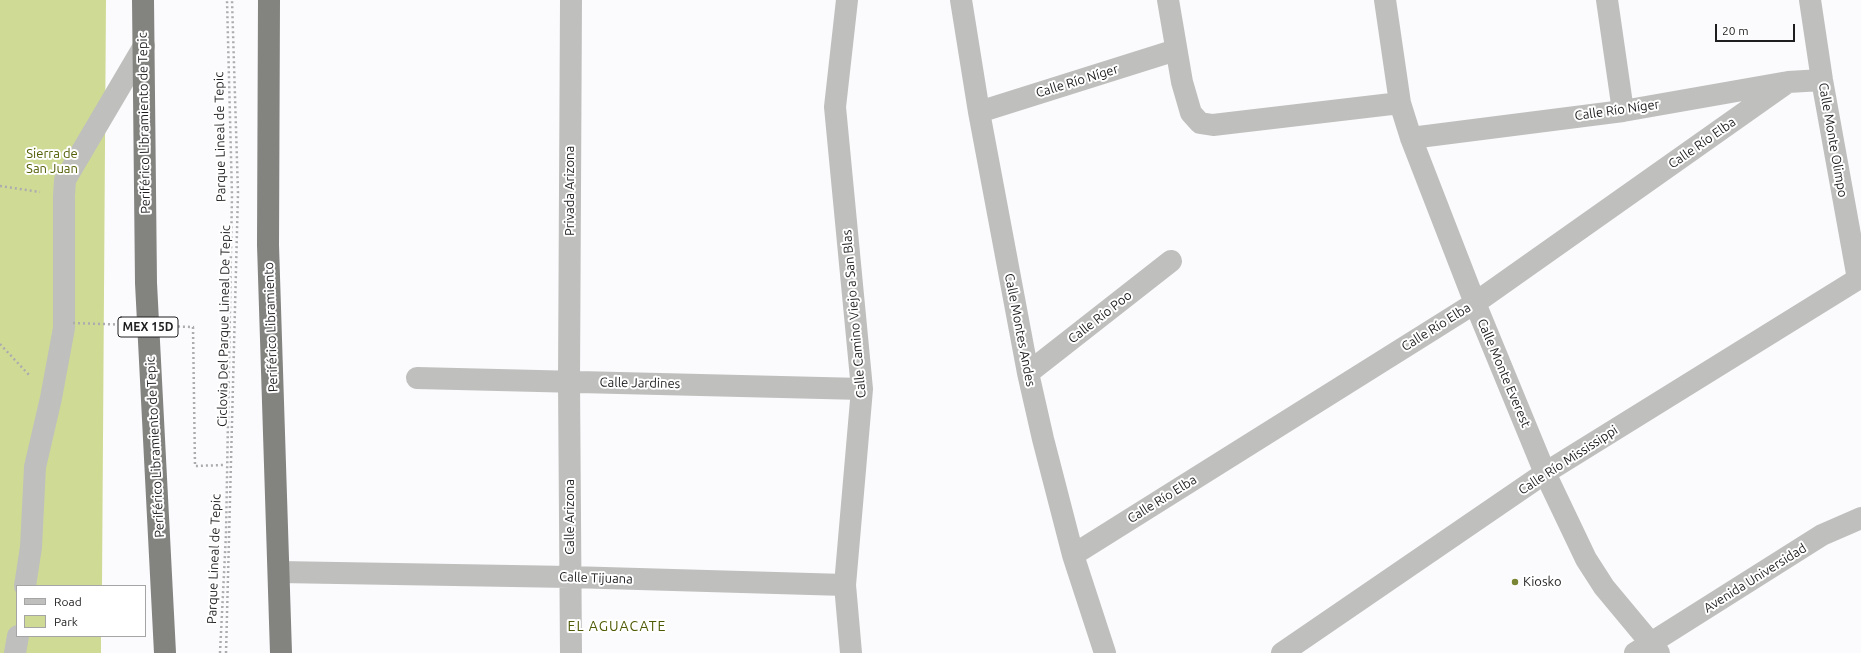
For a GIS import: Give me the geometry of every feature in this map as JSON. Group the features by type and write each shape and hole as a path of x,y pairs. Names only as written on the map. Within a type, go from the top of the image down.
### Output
{"highway":[{"name":"Periférico Libramiento de Tepic","path":"143,0 146,283 165,653"},
{"name":"Periférico Libramiento","path":"269,0 268,245 281,653"}],"street":[{"name":"Privada Arizona","path":"569,382 571,0"},
{"name":"Calle Camino Viejo a San Blas","path":"847,0 835,107 862,389 845,585 851,653"},
{"name":"Calle Montes Andes","path":"961,0 979,112 1028,373 1072,555 1105,653"},
{"path":"1168,0 1182,82 1191,113 1200,123 1213,125 1400,103"},
{"name":"Calle Monte Everest","path":"1385,0 1400,103 1411,138 1475,303 1545,473 1586,559 1648,650"},
{"path":"1607,0 1622,111"},
{"name":"Calle Monte Olimpo","path":"1810,0 1822,80 1860,278"},
{"path":"25,585 31,547 35,467 51,398 64,328 65,180 144,46"},
{"name":"Calle Río Níger","path":"979,112 1176,50"},
{"name":"Calle Río Níger","path":"1411,138 1622,111 1788,82 1822,80"},
{"name":"Calle Río Elba","path":"1072,555 1475,303 1788,82"},
{"name":"Calle Río Poo","path":"1028,373 1171,261"},
{"name":"Calle Río Mississippi","path":"1282,653 1545,473 1860,278"},
{"name":"Calle Jardines","path":"417,378 862,389"},
{"name":"Calle Arizona","path":"569,382 571,653"},
{"name":"Avenida Universidad","path":"1648,650 1822,535 1861,518"},
{"name":"Calle Tijuana","path":"279,572 570,577 845,585"},
{"path":"15,653 18,637"}],"path":[{"name":"Parque Lineal de Tepic","path":"220,653 232,195 227,0"},
{"name":"Ciclovia Del Parque Lineal De Tepic","path":"226,653 238,193 232,0"},
{"path":"0,186 64,196"},
{"path":"73,323 192,327 195,466 226,465"},
{"path":"0,344 51,398"}],"green space":[{"name":"Sierra de San Juan","path":"0,0 106,0 102,585 16,585 16,637 101,637 101,653 0,653"}],"place":[{"name":"Kiosko","path":"1515,582"}],"district":[{"name":"EL AGUACATE","path":"617,626"}]}
